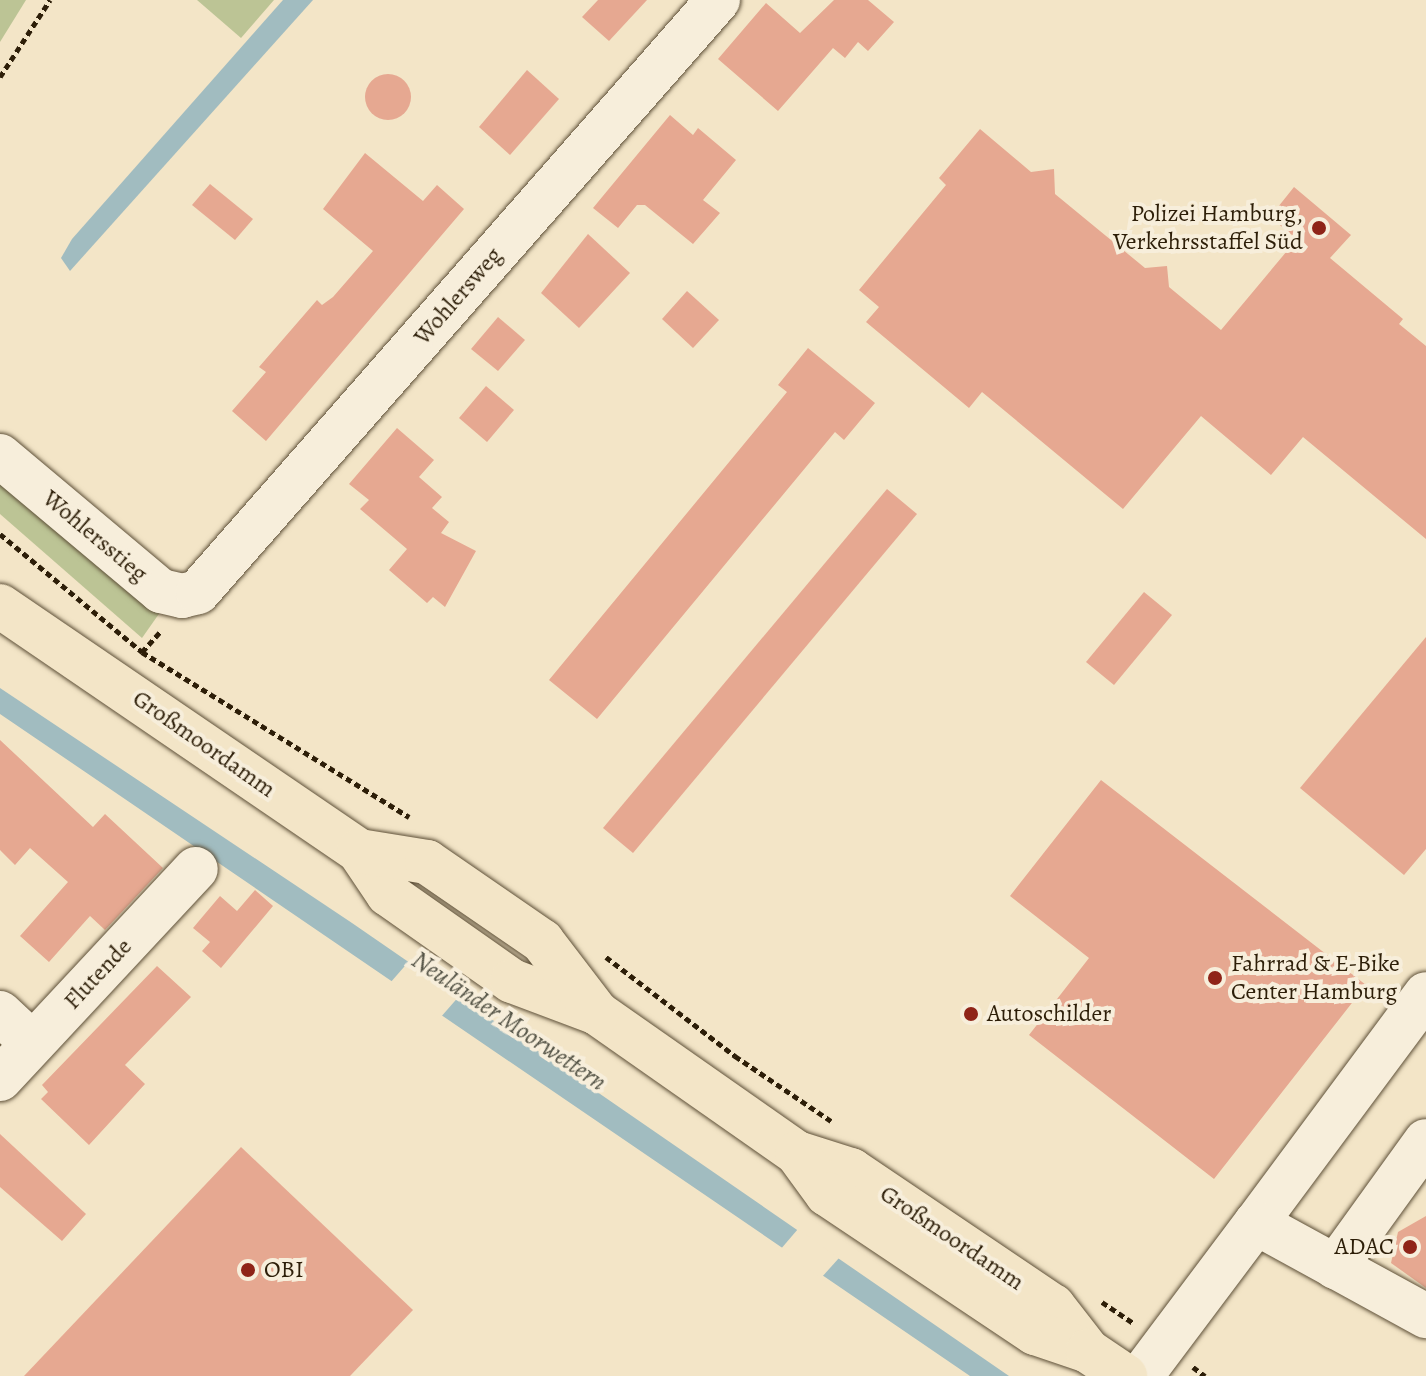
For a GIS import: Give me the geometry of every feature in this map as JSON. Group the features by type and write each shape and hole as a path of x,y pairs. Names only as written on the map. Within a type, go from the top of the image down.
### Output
{"main road":[{"name":"Großmoordamm","path":"0,598 50,638"},
{"name":"Großmoordamm","path":"0,606 359,851 388,894 512,981 597,1013 797,1153 851,1170 1053,1306 1088,1351"},
{"name":"Großmoordamm","path":"359,851 427,862 542,941 597,1013"},
{"name":"Großmoordamm","path":"797,1153 827,1194 1035,1333 1088,1351 1125,1376"},
{"path":"849,1208 903,1205"}],"street":[{"name":"Wohlersweg","path":"198,592 718,0"},
{"name":"Wohlersstieg","path":"0,456 161,591 182,596 198,592"},
{"name":"Flutende","path":"0,1079 196,869"},
{"path":"1141,1376 1426,994"},
{"path":"0,1013 32,1043"},
{"path":"1335,1267 1426,1141"},
{"path":"1256,1223 1426,1316"}],"path":[{"path":"0,77 50,0"}],"green space":[{"path":"0,0 26,0 0,42"},
{"path":"197,0 274,0 241,38"},
{"path":"0,474 161,611 142,638 0,514"}],"water":[{"path":"283,0 313,0 70,271 61,258 72,239"},
{"path":"0,688 352,923 1009,1376 970,1376 0,714"}],"pier":[{"path":"411,959 461,994 440,1018 390,983"},
{"path":"798,1229 839,1258 821,1278 780,1250"}],"building":[{"path":"598,0 647,0 609,41 582,17"},
{"path":"834,0 868,0 894,22 868,51 858,42 845,58 833,48 778,111 718,59 766,3 800,33"},
{"path":"527,70 559,99 510,155 479,127"},
{"path":"388,74 404,81 411,97 404,113 388,120 372,113 365,97 372,81"},
{"path":"670,115 693,135 698,128 736,160 703,200 720,213 693,244 645,205 637,205 618,228 593,208"},
{"path":"980,129 1031,172 1054,169 1055,194 1145,268 1167,266 1169,287 1221,330 1297,239 1270,217 1294,187 1351,235 1330,258 1403,319 1399,324 1426,346 1426,539 1303,437 1271,475 1201,416 1123,509 982,392 969,408 866,322 879,307 859,290 946,185 939,178"},
{"path":"365,153 423,201 437,185 464,209 266,441 232,411 266,372 259,367 317,300 322,305 333,297 373,251 323,209"},
{"path":"210,184 253,219 235,240 192,205"},
{"path":"588,234 630,273 579,328 541,293"},
{"path":"687,291 719,320 693,348 662,319"},
{"path":"498,317 525,340 498,371 471,349"},
{"path":"808,348 875,403 844,440 835,432 597,719 549,680 787,392 778,385"},
{"path":"486,386 514,410 487,442 459,418"},
{"path":"397,428 434,460 419,477 442,497 432,508 449,522 441,533 476,551 445,607 433,597 427,603 389,570 407,549 360,509 369,500 349,484"},
{"path":"887,489 917,514 633,853 603,828"},
{"path":"1144,592 1172,615 1114,685 1086,662"},
{"path":"1426,637 1426,849 1404,875 1300,788"},
{"path":"0,740 93,827 105,814 163,868 105,930 90,916 49,962 20,936 68,882 30,848 15,865 0,850"},
{"name":"Fahrrad & E-Bike Center Hamburg","path":"1101,780 1366,985 1214,1179 1029,1035 1089,958 1010,896"},
{"path":"255,890 273,906 221,968 202,951 210,942 193,928 220,896 237,911"},
{"path":"157,966 191,997 125,1065 145,1084 89,1145 41,1099 48,1092 42,1085"},
{"path":"0,1134 86,1214 62,1241 0,1187"},
{"name":"OBI","path":"241,1147 413,1310 350,1376 24,1376"},
{"name":"ADAC","path":"1426,1216 1426,1288 1391,1263 1398,1232"}],"place":[{"name":"Polizei Hamburg, Verkehrsstaffel Süd","path":"1319,228"},
{"name":"Fahrrad & E-Bike Center Hamburg","path":"1215,978"},
{"name":"Autoschilder","path":"971,1014"},
{"name":"ADAC","path":"1410,1247"},
{"name":"OBI","path":"248,1270"}],"water label":[{"name":"Neuländer Moorwettern","path":"509,1021"}]}
